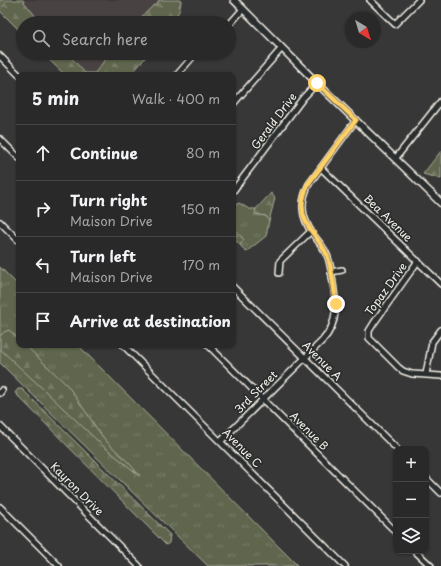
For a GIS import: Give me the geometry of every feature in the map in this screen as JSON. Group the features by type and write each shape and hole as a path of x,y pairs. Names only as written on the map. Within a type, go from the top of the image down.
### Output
{"street":[{"path":"234,0 441,203"},
{"path":"370,0 396,24 419,0"},
{"path":"236,17 243,9"},
{"path":"236,101 282,48"},
{"path":"0,56 16,72"},
{"path":"180,72 190,60"},
{"name":"Gerald Drive","path":"236,187 303,98 317,83"},
{"path":"395,159 441,101"},
{"name":"3rd Street","path":"221,441 326,336 330,330 334,317 336,300 331,272 327,255 311,231 304,215 302,207 303,198 308,184 356,120"},
{"path":"0,139 16,155"},
{"name":"Bea Avenue","path":"321,168 441,284"},
{"path":"0,222 16,238"},
{"path":"279,273 280,261 311,231"},
{"name":"Topaz Drive","path":"418,261 374,323 371,328 369,338 403,371 412,374 441,376"},
{"path":"331,272 342,270"},
{"name":"Avenue A","path":"236,290 394,446"},
{"path":"426,374 430,345 441,330"},
{"name":"Avenue C","path":"126,348 345,566"},
{"name":"Avenue B","path":"211,348 393,529"},
{"name":"Kayron Drive","path":"0,426 139,566"},
{"path":"429,481 441,493"},
{"path":"0,507 59,566"},
{"path":"418,554 431,566"}],"shaded area":[{"path":"0,0 167,0 155,16 16,16"},
{"path":"55,60 123,60 113,72 66,72"}],"green space":[{"path":"0,0 23,0 35,16 16,16 16,27 0,11"},
{"path":"159,0 181,0 177,16 142,16 156,5"},
{"path":"49,60 73,60 84,72 62,72"},
{"path":"105,60 143,60 133,72 96,72"},
{"path":"441,151 441,179 423,174"},
{"path":"271,193 275,198 269,221 266,216 255,214 256,209"},
{"path":"239,203 249,209 256,209 256,214 266,216 269,221 266,236 246,252 240,245 243,239 236,231 236,204"},
{"path":"236,231 244,240 240,245 236,241"},
{"path":"0,267 16,283 16,348 81,348 298,566 208,566 0,363"},
{"path":"9,330 16,336 16,348 28,348 68,386 107,442 140,476 102,445 0,349 0,336"},
{"path":"18,389 22,389 170,535 169,543 166,545 15,393"}],"route":[{"path":"317,83 356,120 308,184 302,202 304,215 308,225 327,255 336,304"}]}
